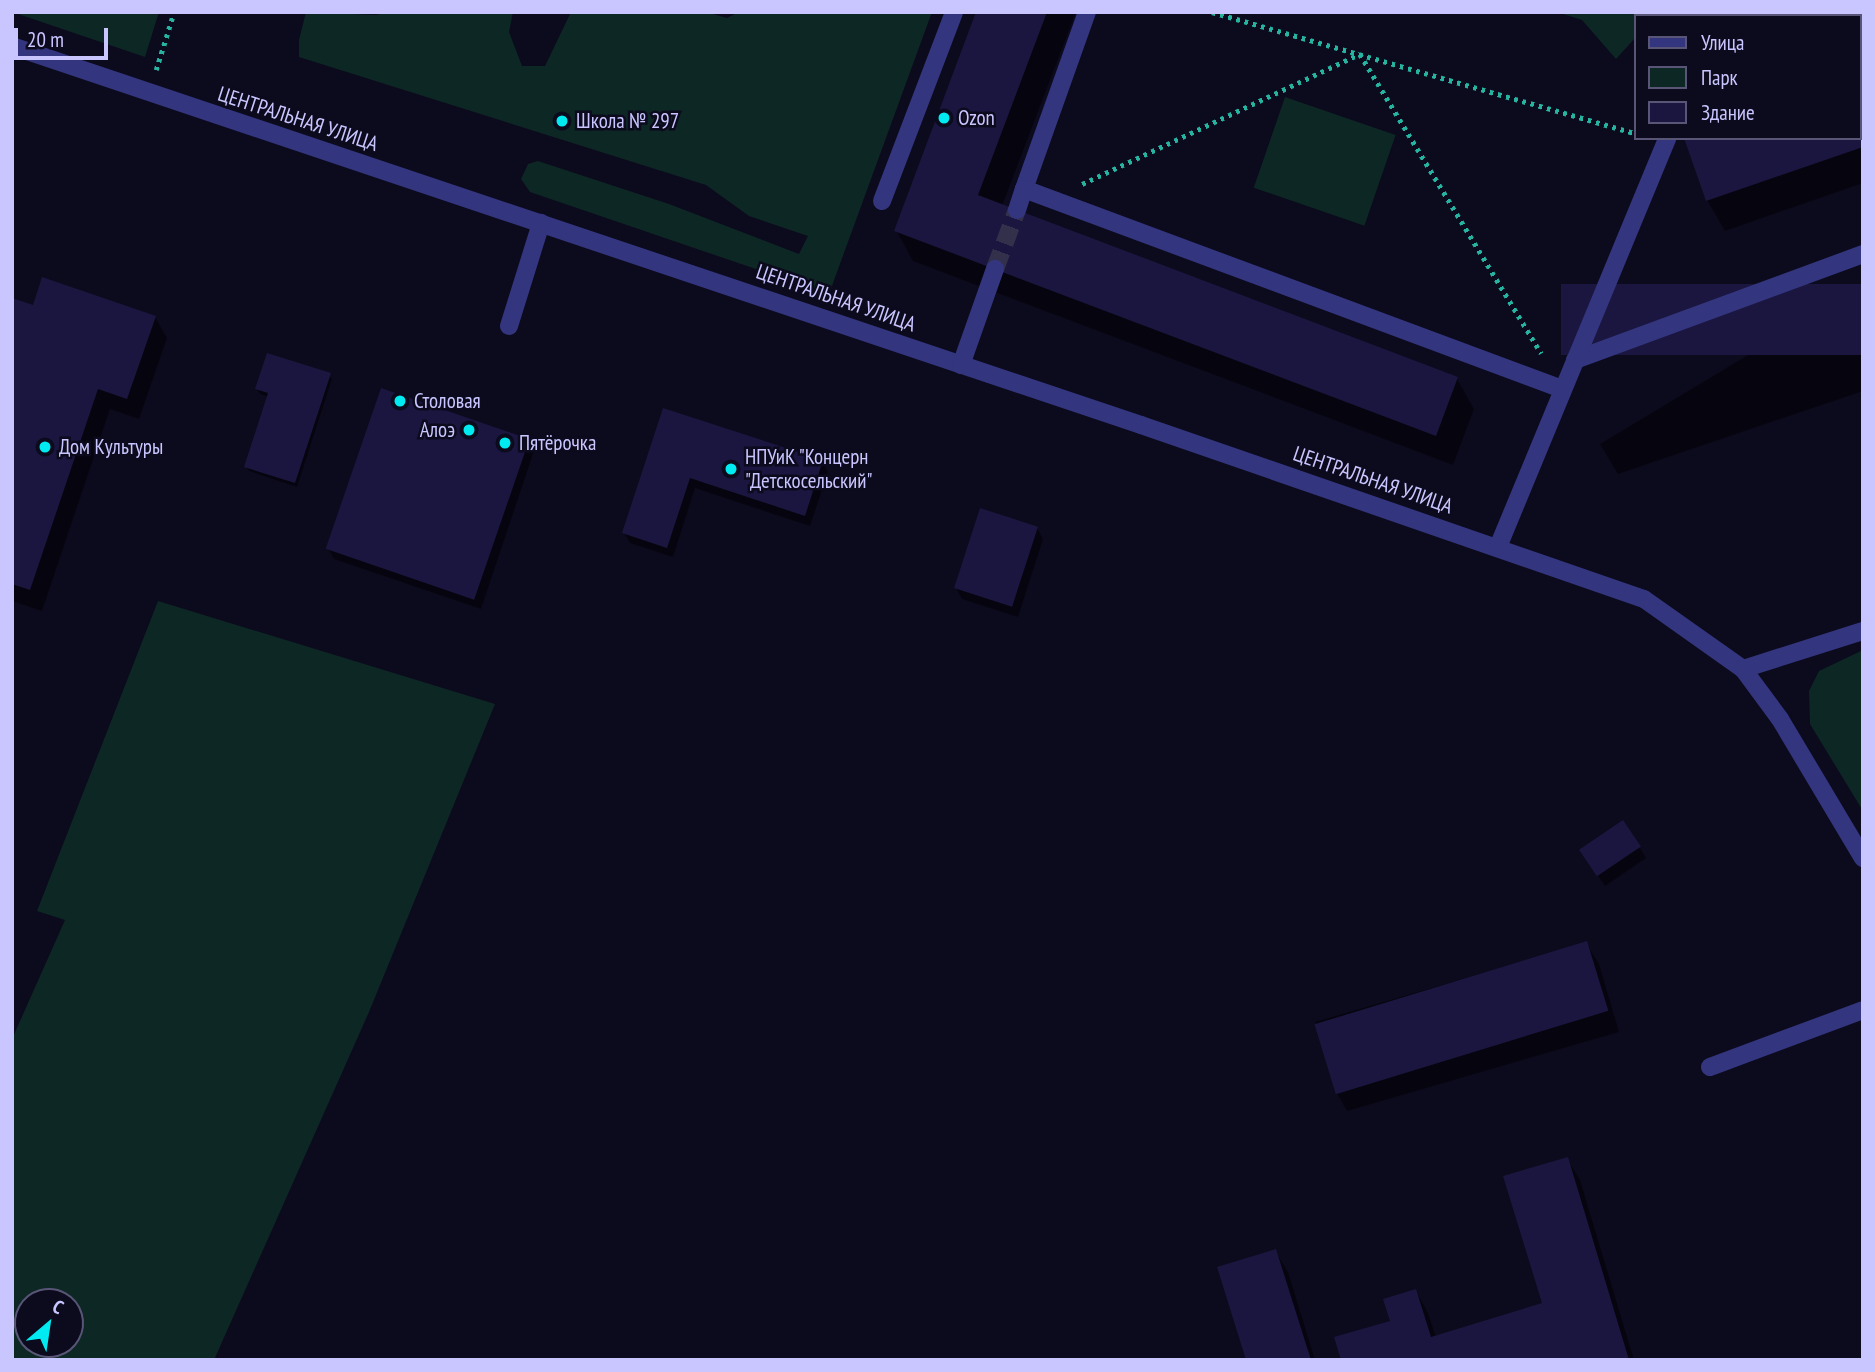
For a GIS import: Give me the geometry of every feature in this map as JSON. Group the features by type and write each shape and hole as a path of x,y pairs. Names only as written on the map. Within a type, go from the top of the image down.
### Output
{"street":[{"path":"883,201 954,12"},
{"path":"1017,210 1087,12"},
{"name":"ЦЕНТРАЛЬНАЯ УЛИЦА","path":"12,46 961,365 1644,599 1743,669 1780,719 1863,858"},
{"path":"1498,547 1666,140"},
{"path":"1024,189 1562,389"},
{"path":"509,327 541,223"},
{"path":"1575,360 1863,254"},
{"path":"961,365 995,269"},
{"path":"1743,669 1863,631"},
{"path":"1710,1067 1863,1010"}],"path":[{"path":"149,92 174,12"},
{"path":"1212,12 1633,132"},
{"path":"1049,199 1360,54"},
{"path":"1360,54 1562,389"}],"green space":[{"path":"12,12 159,12 145,57"},
{"path":"306,12 376,15 387,12 513,12 509,32 522,66 545,66 571,12 706,12 727,18 739,12 932,12 829,294 530,192 521,179 528,164 538,161 669,204 799,254 808,236 749,216 706,185 299,57 299,40"},
{"path":"1557,12 1863,12 1633,14 1633,40 1616,59 1582,20"},
{"path":"1285,97 1396,135 1364,226 1254,188"},
{"path":"158,601 495,704 369,1012 214,1360 12,1360 12,1039 65,920 37,911"},
{"path":"1863,650 1863,811 1810,724 1809,691 1819,671"}],"building":[{"path":"976,12 1047,12 978,195 1458,377 1436,436 894,231"},
{"path":"1861,74 1863,147 1706,201 1685,140 1861,140"},
{"name":"Дом Культуры","path":"42,277 156,316 127,399 98,389 30,590 12,584 12,298 33,305"},
{"path":"1561,284 1863,284 1863,355 1561,355"},
{"path":"267,353 331,373 295,483 244,467 268,393 255,389"},
{"path":"381,388 529,439 474,600 326,549"},
{"name":"НПУиК \"Концерн \"Детскосельский\"","path":"663,408 823,460 805,516 690,478 667,548 622,533"},
{"path":"980,508 1038,527 1012,607 954,588"},
{"path":"1623,820 1641,847 1597,876 1579,850"},
{"path":"1587,941 1608,1011 1336,1094 1314,1024"},
{"path":"1568,1157 1629,1360 1341,1360 1334,1337 1390,1321 1383,1299 1416,1289 1431,1337 1542,1303 1503,1176"},
{"path":"1276,1249 1311,1360 1246,1360 1217,1267"}],"tunnel":[{"path":"995,269 1017,210"}],"place":[{"name":"Ozon","path":"944,118"},
{"name":"Школа № 297","path":"562,121"},
{"name":"Столовая","path":"400,401"},
{"name":"Алоэ","path":"469,430"},
{"name":"Пятёрочка","path":"505,443"},
{"name":"Дом Культуры","path":"45,447"},
{"name":"НПУиК \"Концерн \"Детскосельский\"","path":"731,469"}]}
